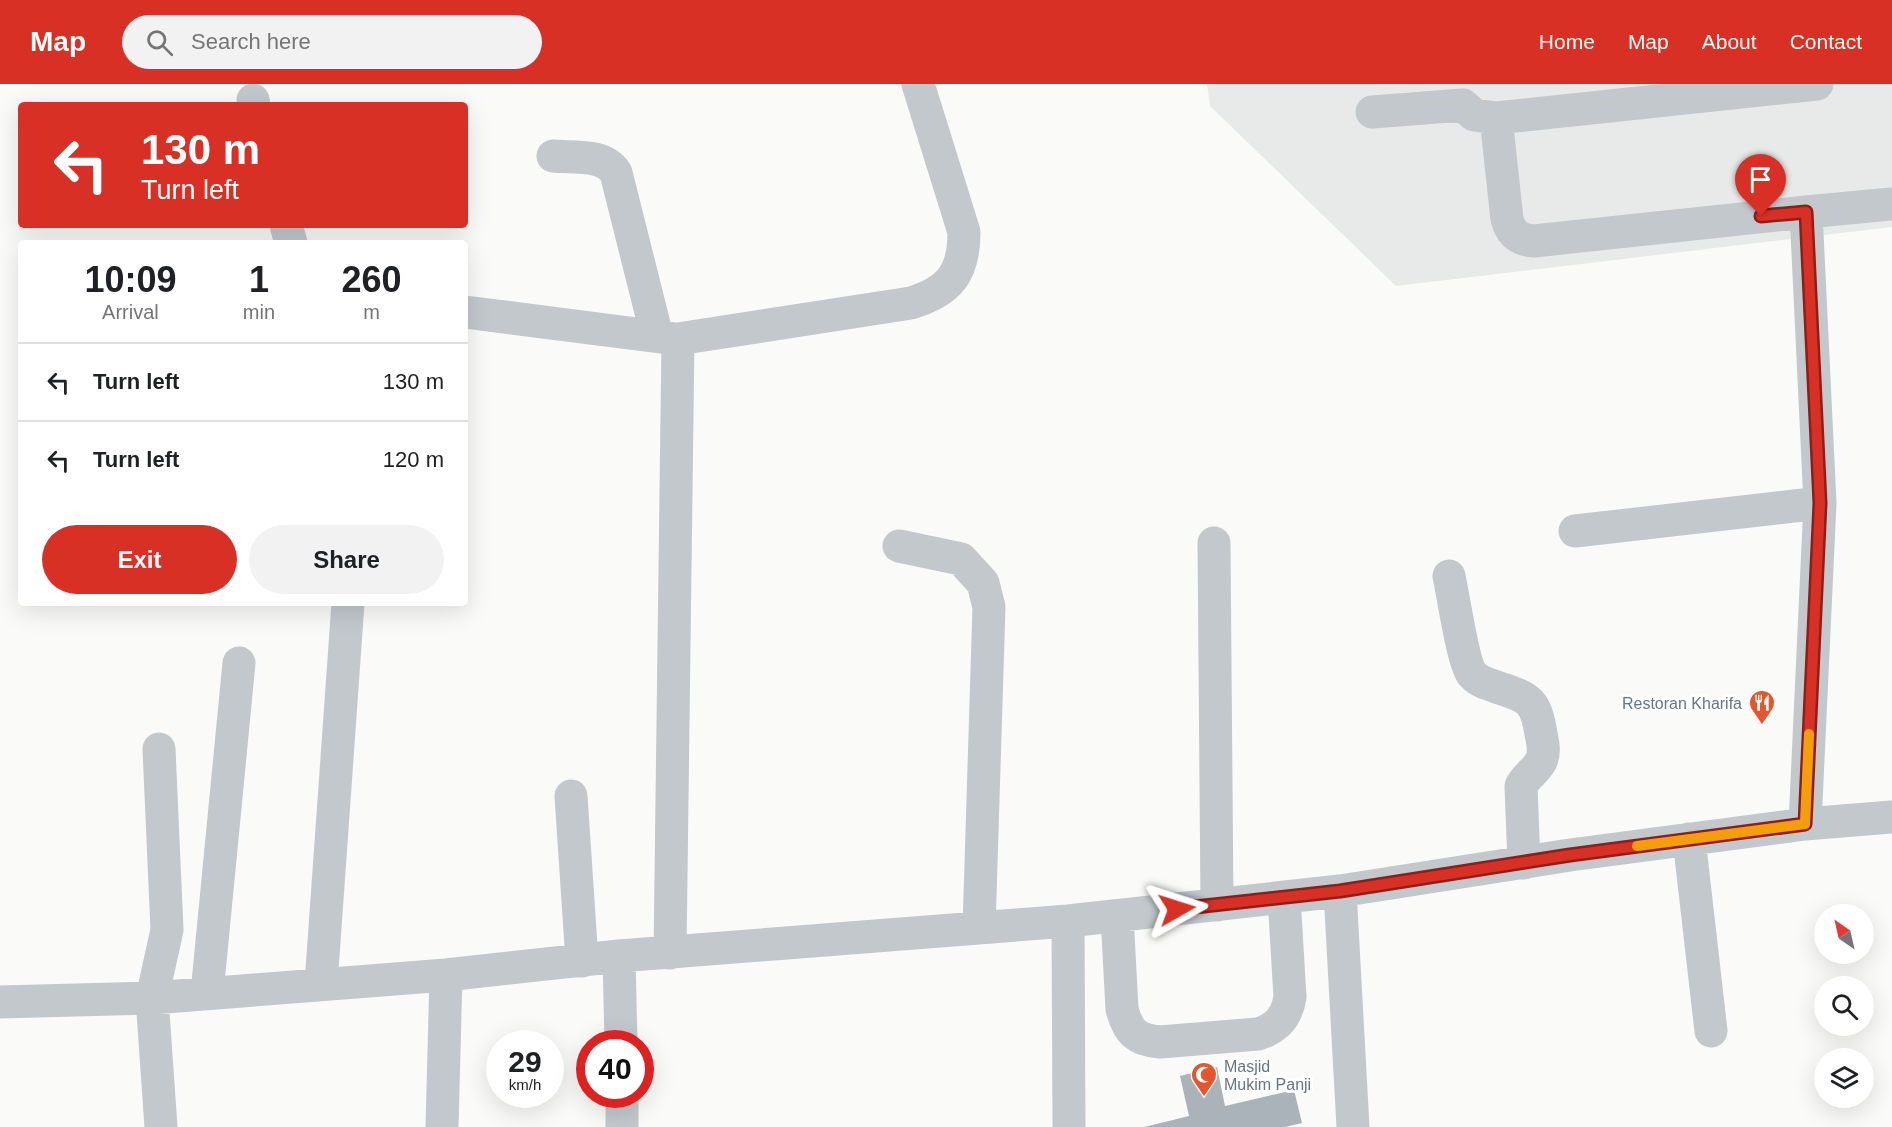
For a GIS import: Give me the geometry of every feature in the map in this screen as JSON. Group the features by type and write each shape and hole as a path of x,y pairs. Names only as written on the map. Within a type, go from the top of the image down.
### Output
{"street":[{"path":"468,312 667,338 911,303 930,298 945,287 957,270 964,253 964,232 918,84"},
{"path":"1372,112 1458,95 1474,115 1496,118 1667,92 1817,84"},
{"path":"1496,118 1509,228 1516,236 1524,240 1534,241 1892,204"},
{"path":"553,156 602,160 611,165 616,173 667,338 670,953"},
{"path":"1805,824 1820,503 1806,212"},
{"path":"1575,531 1820,503"},
{"path":"1214,543 1217,905"},
{"path":"899,546 961,559 983,583 989,607 979,928"},
{"path":"1449,576 1470,671 1482,682 1530,702 1536,708 1539,717 1543,755 1540,763 1521,786 1524,863"},
{"path":"321,984 348,606"},
{"path":"207,993 239,663"},
{"path":"159,749 167,930 152,998 161,1127"},
{"path":"571,796 582,961"},
{"path":"0,1002 152,998 446,975 619,956 1068,921 1340,891 1689,839 1805,824 1892,817"},
{"path":"1689,839 1711,1031"},
{"path":"1340,891 1353,1127"},
{"path":"1117,916 1122,1009 1126,1023 1134,1034 1146,1041 1160,1042 1258,1034 1270,1030 1281,1022 1288,1010 1290,997 1284,897"},
{"path":"1068,921 1069,1127"},
{"path":"619,956 621,1030"},
{"path":"442,1127 446,975"},
{"path":"622,1108 622,1127"}],"shaded area":[{"path":"1207,84 1892,84 1892,227 1396,286 1210,106"}],"building":[{"name":"Masjid Mukim Panji","path":"1217,1067 1225,1106 1294,1090 1302,1123 1285,1127 1144,1127 1189,1116 1180,1076"}],"slow traffic":[{"path":"1637,846 1805,824 1809,734"}],"place":[{"name":"Restoran Kharifa","path":"1762,726"},
{"name":"Masjid Mukim Panji","path":"1204,1098"}],"route":[{"path":"1177,909 1340,891 1570,855 1805,824 1820,503 1806,212 1761,216"}]}
